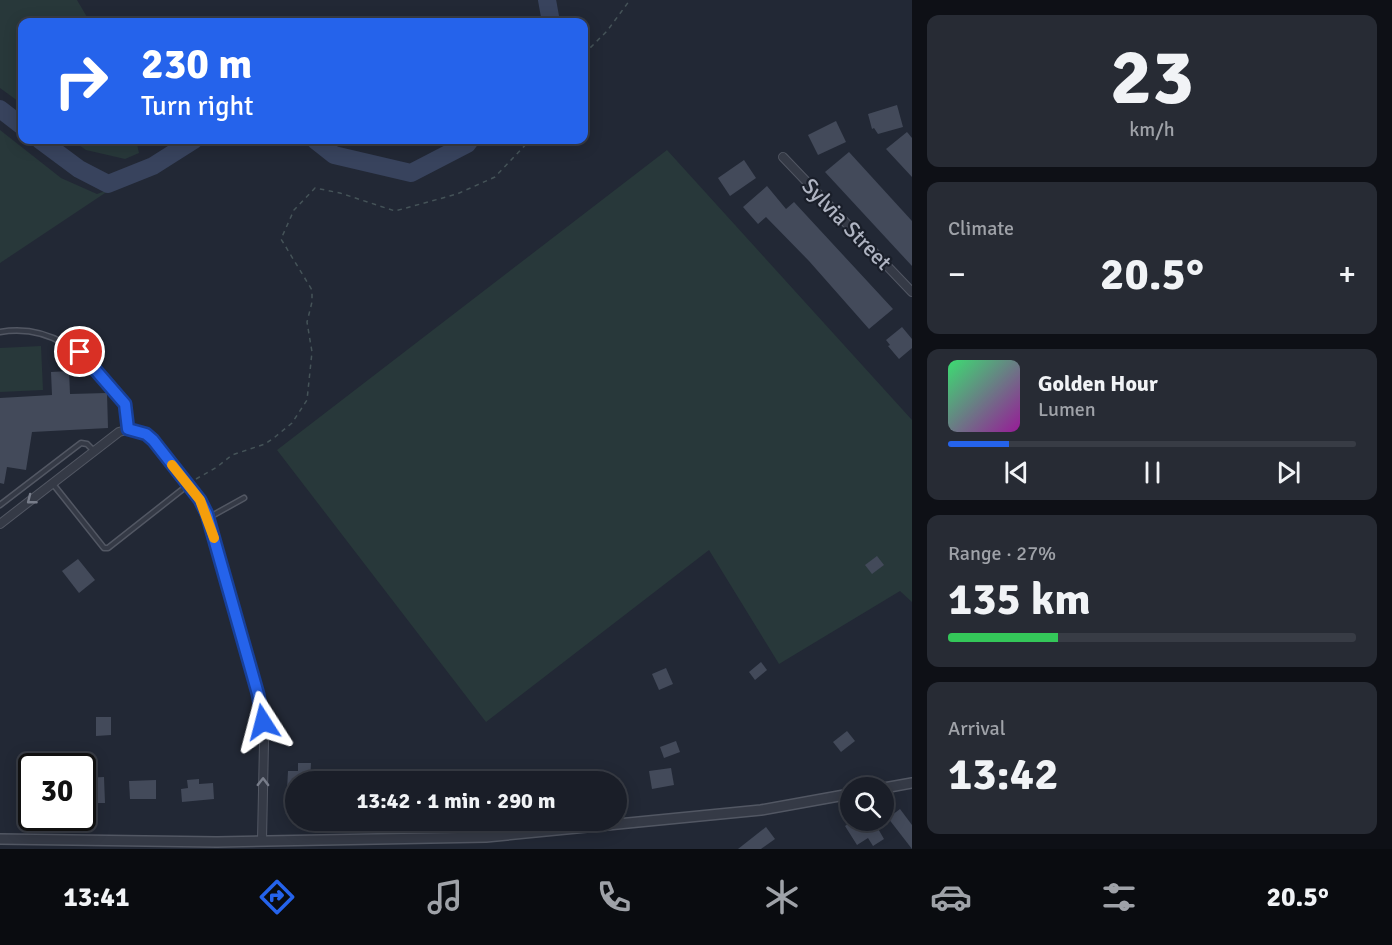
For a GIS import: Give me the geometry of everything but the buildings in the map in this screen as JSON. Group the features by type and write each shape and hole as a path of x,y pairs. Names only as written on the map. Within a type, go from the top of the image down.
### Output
{"street":[{"name":"Sylvia Street","path":"783,157 912,292"},
{"path":"0,524 119,432 128,429 146,434 153,440 200,500 208,518 258,694 264,742 262,840"},
{"path":"894,786 912,783"},
{"path":"0,839 217,842 262,840 292,845 460,838 761,810 840,796"}],"lane":[{"path":"0,332 28,331 44,335 80,352 125,404 128,429"},
{"path":"0,505 81,443 87,444 94,451"},
{"path":"52,484 104,548 108,548 188,485"},
{"path":"208,518 244,498"},
{"path":"460,831 460,838"}],"path":[{"path":"588,50 607,31 630,0"},
{"path":"188,485 232,455 265,444 275,437 292,423 307,400 312,352 307,322 312,302 312,290 281,239 294,210 315,188 340,193 395,211 458,194 495,177 526,144"}],"shaded area":[{"path":"0,0 77,0 88,18 18,18 18,101 0,88"},
{"path":"0,130 61,178 97,194 111,189 0,263"},
{"path":"78,144 137,144 139,153 125,159 86,150"},
{"path":"667,150 912,420 912,602 900,591 779,664 709,550 486,722 277,450"},
{"path":"41,346 43,390 0,392 0,348"}],"waterway":[{"path":"547,0 550,18"},
{"path":"0,109 18,123"},
{"path":"45,144 79,169 108,184 153,166 188,144"},
{"path":"320,144 334,155 411,173 467,144"}],"slow traffic":[{"path":"172,465 200,500 214,538"}],"route":[{"path":"80,352 125,404 128,429 146,434 153,440 204,507 258,694 263,722"}]}
